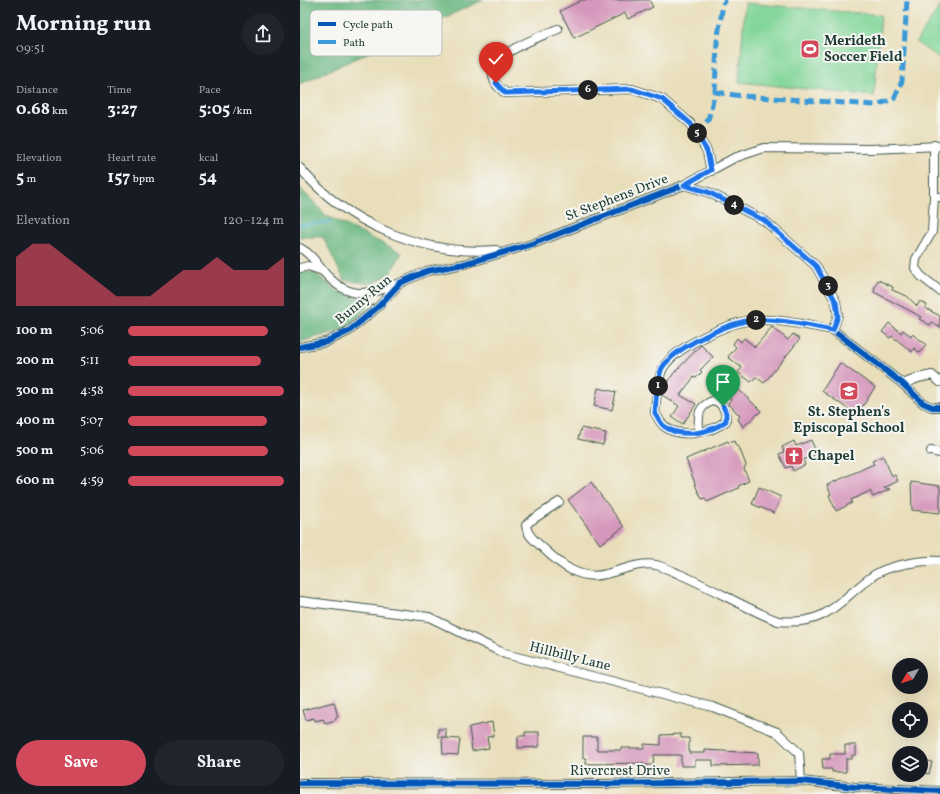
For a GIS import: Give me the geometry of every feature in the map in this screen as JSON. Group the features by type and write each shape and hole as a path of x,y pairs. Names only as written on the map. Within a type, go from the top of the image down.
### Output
{"street":[{"path":"558,29 508,52 497,62 494,72 496,83 505,93 632,89 662,99 691,124 707,151 711,170"},
{"path":"684,185 734,158 764,148 871,149 937,145 937,197 932,232 916,259 915,268 921,276 940,291"},
{"path":"300,168 323,192 351,214 384,230 424,244 483,251 511,249"},
{"name":"St Stephens Drive","path":"511,249 532,244 684,185 708,192 765,221 816,266 836,302 838,316 833,330"},
{"path":"300,248 313,258 334,282 351,293 375,293 400,283"},
{"name":"Bunny Run","path":"300,348 326,342 350,331 379,306 400,283 427,271 464,264 511,249"},
{"path":"300,268 308,266 323,271"},
{"path":"699,432 680,433 664,426 655,413 657,390 662,368 685,346 718,330 754,320 798,324 833,330 904,384 922,403 932,408 940,406"},
{"path":"904,384 918,378 932,375 940,382"},
{"path":"931,451 940,453"},
{"path":"559,502 529,522 526,525 526,530 530,536 560,564 575,573 588,575 605,574 619,568 639,565 656,566 690,579 732,598 760,614 778,621 795,623 811,620 833,611 875,575 891,567 940,561"},
{"name":"Hillbilly Lane","path":"300,601 429,617 505,654 713,707 777,732 799,753 801,781"},
{"name":"Rivercrest Drive","path":"300,783 602,784 801,781 855,787 940,791"}],"green space":[{"path":"300,0 483,0 442,19 442,10 310,10 310,56 361,56 300,84"},
{"name":"Merideth Soccer Field","path":"745,3 881,15 874,96 739,82"},
{"path":"940,6 940,59 916,42"},
{"path":"300,188 327,216 402,253 390,274 372,284 344,280 323,237 300,237"},
{"path":"302,271 315,273 337,291 371,302 365,310 345,329 300,342 300,273"}],"building":[{"path":"582,0 649,0 653,7 628,19 625,13 574,38 560,11"},
{"path":"878,280 893,287 892,290 907,296 917,306 920,301 927,305 925,308 940,316 940,328 932,322 930,325 919,319 921,317 874,292"},
{"path":"889,323 901,333 903,330 911,336 912,334 926,344 920,353 914,348 912,352 892,336 890,338 882,332"},
{"path":"772,327 788,340 793,334 800,339 764,383 756,377 751,382 738,372 742,368 728,357 736,347 733,344 737,338 741,342 744,338 755,347"},
{"path":"701,345 713,357 700,370 702,372 696,378 694,377 680,395 696,404 683,424 672,417 679,406 662,395 662,392 673,374"},
{"path":"840,363 875,387 857,415 822,391"},
{"path":"736,387 761,411 743,427 738,419 740,416 728,403 731,400 728,396"},
{"path":"598,388 616,392 612,410 594,406"},
{"path":"581,428 606,433 603,445 578,439"},
{"path":"811,440 817,454 803,460 805,465 793,471 791,466 786,468 779,454 784,452 782,447 794,441 796,446"},
{"path":"728,441 729,443 734,441 736,446 739,447 746,465 744,469 749,481 738,486 739,488 707,502 705,498 702,499 697,489 686,459"},
{"path":"883,456 892,476 895,475 898,481 884,488 890,489 873,497 870,491 851,500 852,503 836,511 829,495 831,494 827,485 874,464 872,461"},
{"path":"591,482 624,527 600,544 568,500"},
{"path":"911,482 940,486 940,513 912,510"},
{"path":"759,487 781,497 774,513 752,504"},
{"path":"334,702 338,717 335,718 336,720 325,723 323,719 315,721 314,718 306,720 303,710"},
{"path":"492,722 494,736 487,737 489,748 472,751 469,727"},
{"path":"438,729 446,729 446,737 438,737"},
{"path":"525,732 539,732 539,747 518,748 518,736 525,736"},
{"path":"681,734 681,738 689,738 689,753 705,753 705,750 758,753 758,765 713,766 713,760 695,760 695,766 681,766 681,755 654,755 653,765 643,765 643,763 586,764 586,758 583,758 583,737 597,737 597,750 621,750 621,748 644,748 644,744 661,745 661,735"},
{"path":"442,738 460,739 458,755 443,754"},
{"path":"845,745 856,745 856,755 852,755 852,759 846,759 846,772 832,772 832,769 823,769 822,759 830,759 830,754 845,754"},
{"path":"928,761 932,762 928,774"}],"waterway":[{"path":"300,225 330,222"}],"marked path":[{"path":"697,134 708,120 715,92 717,42 723,4 726,0"},
{"path":"715,92 742,96 876,105 894,99 902,81 907,0"}],"cycle path":[{"path":"300,347 326,342 349,331 379,306 400,283 427,271 464,264 532,244 684,185 708,192 765,221 816,266 836,302 838,315 833,330 903,384 923,403 932,407 940,407"},
{"path":"300,783 602,784 801,781 855,787 940,791"}],"place":[{"name":"Merideth Soccer Field","path":"810,49"},
{"name":"St. Stephen's Episcopal School","path":"849,391"},
{"name":"Chapel","path":"794,456"}],"route":[{"path":"496,83 505,93 516,94 632,89 662,99 691,124 707,151 711,170 684,185 708,192 765,221 816,266 828,285 836,302 838,316 833,330 798,324 754,320 718,330 685,346 662,368 657,390 655,413 664,426 680,433 699,432 719,427 726,421 726,413 723,406"}]}
